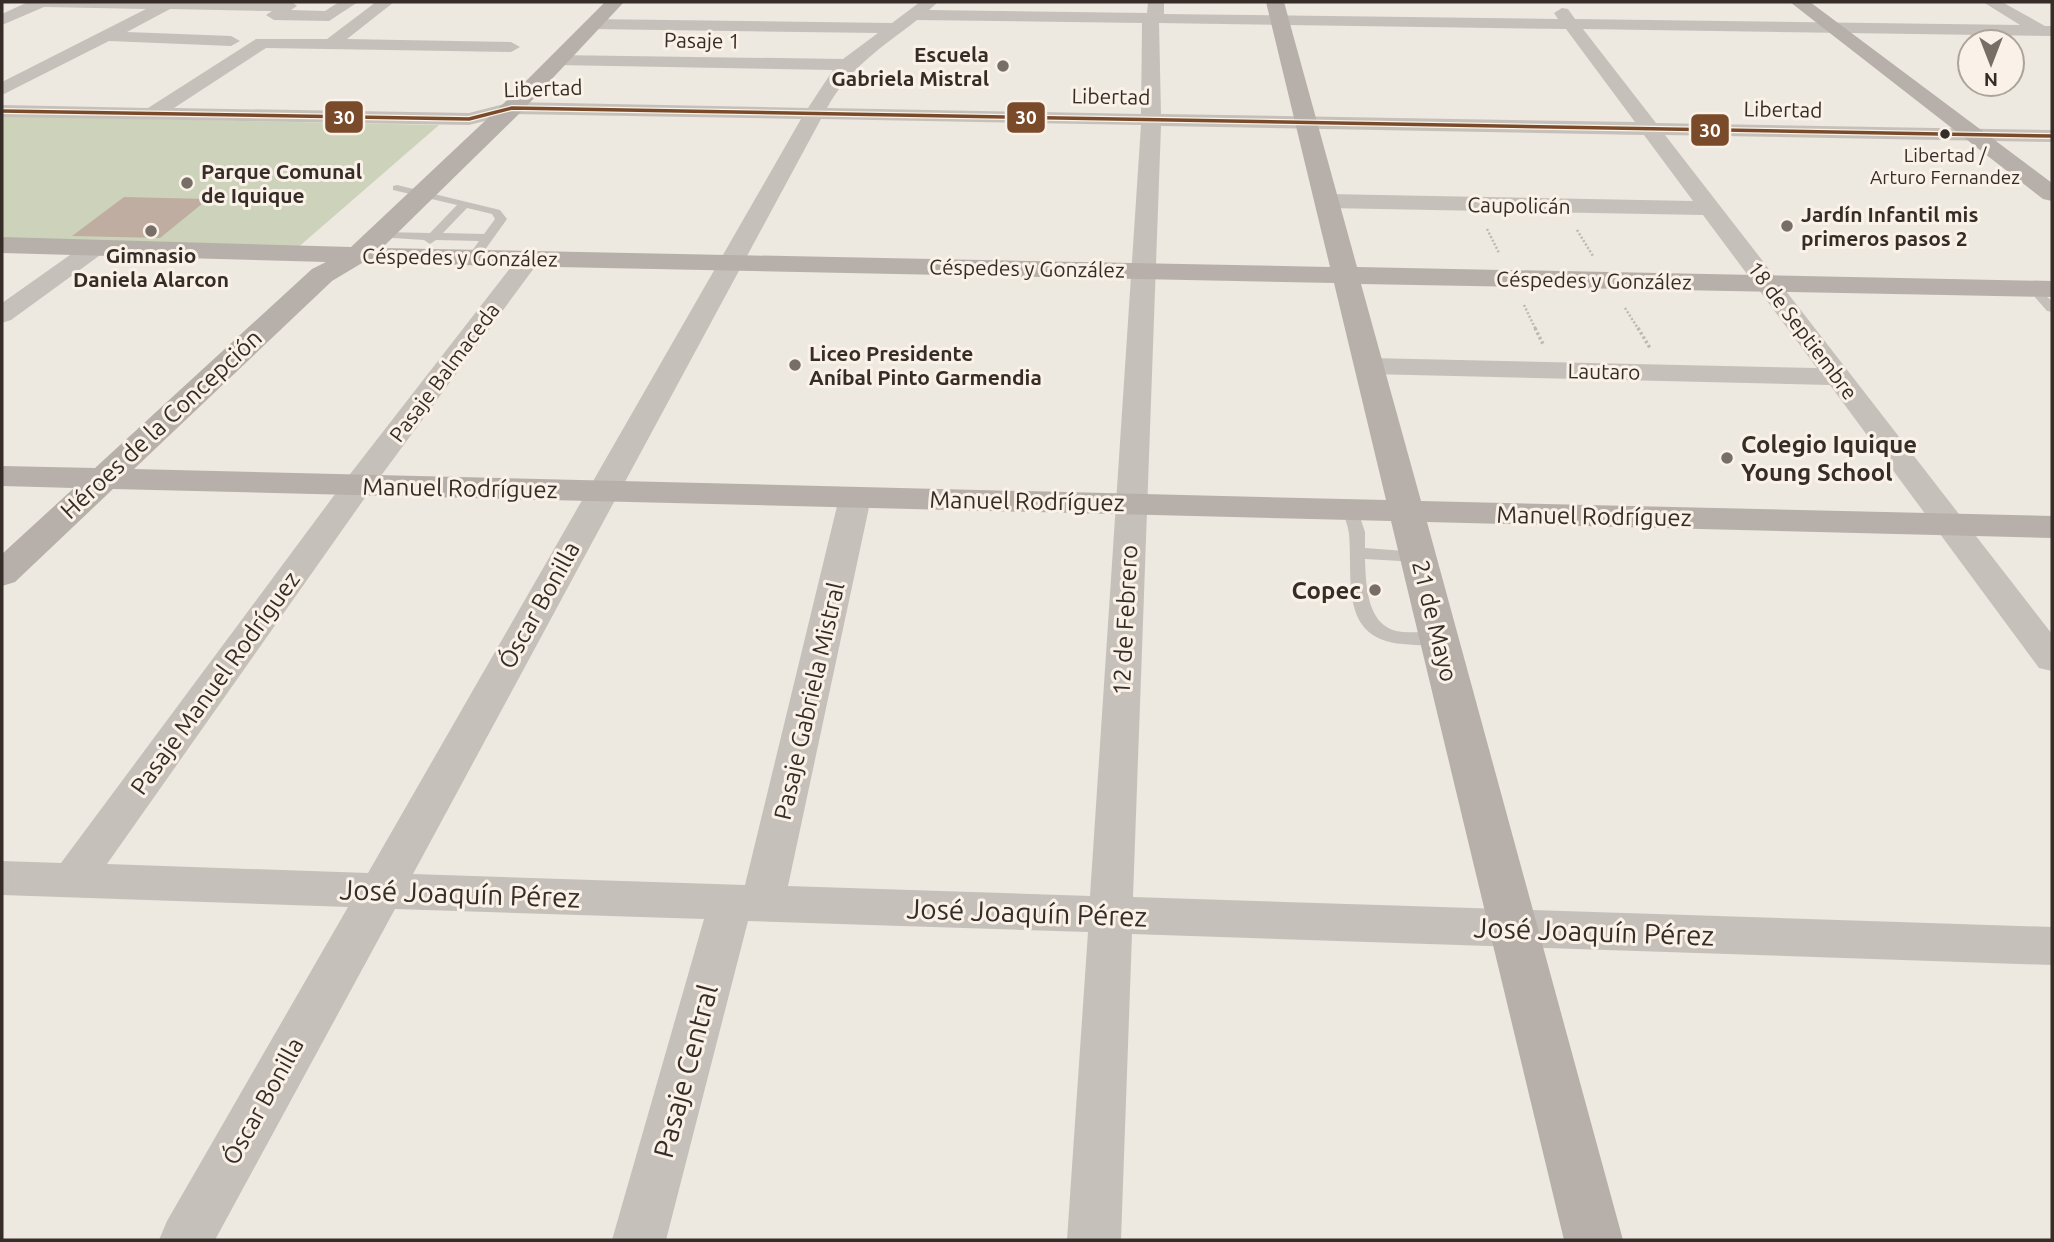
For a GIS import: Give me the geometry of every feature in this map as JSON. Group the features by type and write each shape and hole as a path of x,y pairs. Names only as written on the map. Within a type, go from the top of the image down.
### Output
{"street":[{"path":"2,20 41,2 169,3 329,30 511,47"},
{"path":"329,30 351,2"},
{"path":"198,61 273,19 329,30 368,17 386,2"},
{"path":"357,255 425,193 506,94 592,13 615,2"},
{"name":"Óscar Bonilla","path":"186,1240 831,83 847,65 930,2"},
{"name":"18 de Septiembre","path":"1553,2 2052,659"},
{"path":"1799,2 2052,194"},
{"path":"1992,2 2047,31"},
{"path":"2,89 169,3"},
{"path":"913,15 1045,9 1278,11 1571,24 2047,31"},
{"name":"12 de Febrero","path":"1094,1240 1151,119 1149,26 1154,10"},
{"name":"21 de Mayo","path":"1278,11 1594,1240"},
{"path":"592,13 895,28"},
{"path":"451,136 469,119 557,60 592,13"},
{"path":"329,30 368,17"},
{"path":"153,114 273,19"},
{"path":"105,36 231,41"},
{"name":"Pasaje 1","path":"557,60 847,65"},
{"path":"111,113 144,93"},
{"name":"Libertad","path":"506,94 814,113 2052,136"},
{"path":"2,111 469,119"},
{"path":"378,207 415,171"},
{"name":"Caupolicán","path":"1327,201 1710,208"},
{"name":"Héroes de la Concepción","path":"2,574 326,265 358,226"},
{"name":"Céspedes y González","path":"2,245 94,248 326,265 357,255 424,246 480,248 529,259 1767,283 2046,295"},
{"path":"2,315 94,248"},
{"name":"Pasaje Balmaceda","path":"358,485 529,259"},
{"name":"Lautaro","path":"1370,366 1838,377"},
{"name":"Manuel Rodríguez","path":"2,476 2052,527"},
{"name":"Pasaje Manuel Rodríguez","path":"72,881 358,485"},
{"name":"Pasaje Gabriela Mistral","path":"747,903 855,498"},
{"name":"José Joaquín Pérez","path":"2,878 2052,946"},
{"name":"Pasaje Central","path":"639,1240 747,903"}],"lane":[{"path":"397,188 492,210 501,219 480,248"},
{"path":"381,235 424,246 465,203"},
{"path":"1349,508 1357,532 1358,581 1367,620 1373,629 1384,635 1440,639"},
{"path":"1357,553 1418,557"}],"path":[{"path":"1474,204 1502,261"},
{"path":"1562,205 1598,264"},
{"path":"1520,297 1556,370"},
{"path":"1620,299 1665,373"}],"green space":[{"name":"Parque Comunal de Iquique","path":"2,116 439,125 295,250 2,240"}],"building":[{"path":"124,197 208,199 160,238 72,236"}],"transit line":[{"name":"30","path":"2,111 469,119 512,108 2052,136"}],"place":[{"name":"Escuela Gabriela Mistral","path":"1003,66"},
{"name":"Libertad / Arturo Fernandez","path":"1945,134"},
{"name":"Parque Comunal de Iquique","path":"187,183"},
{"name":"Jardín Infantil mis primeros pasos 2","path":"1787,226"},
{"name":"Gimnasio Daniela Alarcon","path":"151,231"},
{"name":"Liceo Presidente Aníbal Pinto Garmendia","path":"795,365"},
{"name":"Colegio Iquique Young School","path":"1727,458"},
{"name":"Copec","path":"1375,590"}]}
